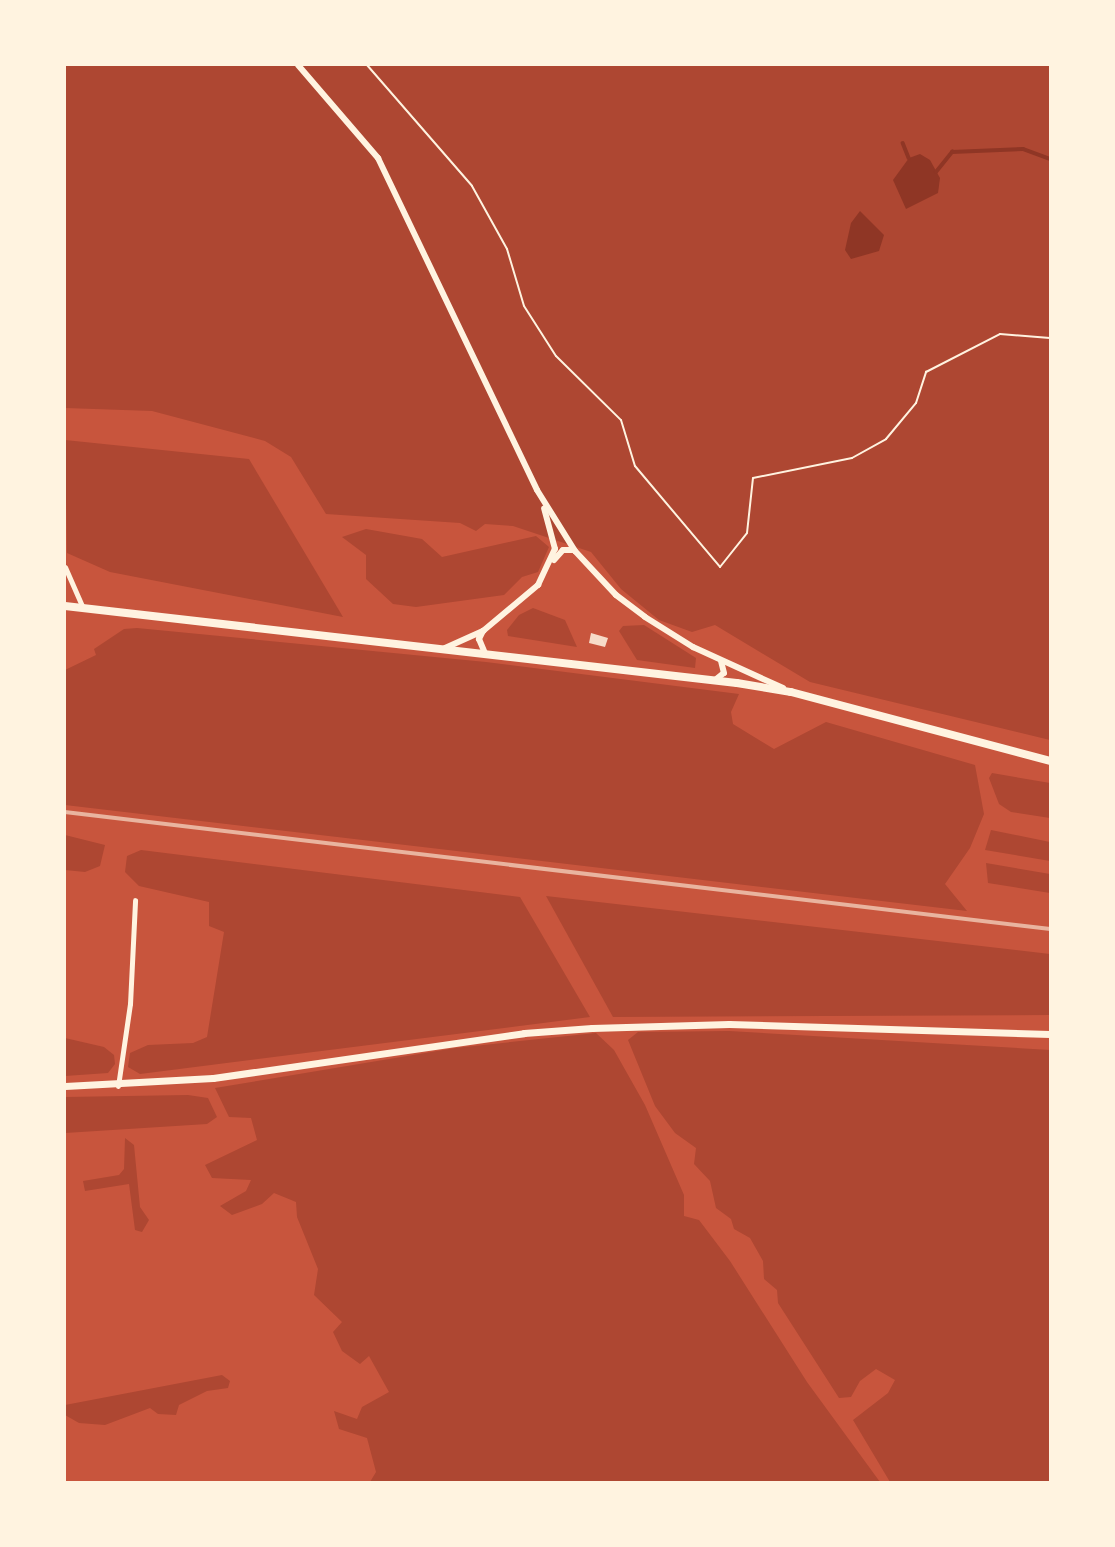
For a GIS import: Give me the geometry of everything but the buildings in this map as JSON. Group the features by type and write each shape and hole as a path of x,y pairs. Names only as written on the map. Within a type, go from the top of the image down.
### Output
{"main road":[{"path":"65,606 445,648 791,692 1050,761"},
{"path":"65,1086 118,1086 214,1078 524,1033 593,1028 729,1024 1050,1034"}],"street":[{"path":"298,65 342,113 388,177 537,490 553,534 551,565"},
{"path":"537,490 575,551 616,596 645,617 719,659 791,692"},
{"path":"445,648 483,631 528,597 563,550 575,551"},
{"path":"65,567 83,608"},
{"path":"483,631 479,639 485,653"},
{"path":"713,681 724,673 719,659"},
{"path":"118,1086 130,1004 135,900"}],"path":[{"path":"368,65 472,186 507,249 524,306 556,356 621,420 635,466 720,567 747,533 753,478 852,458 886,439 916,403 926,372 1000,334 1050,338"}],"shaded area":[{"path":"65,65 1050,65 1050,740 810,682 715,625 692,632 659,620 621,589 591,552 513,526 485,524 476,531 460,523 326,514 291,457 265,441 152,411 65,408"},
{"path":"920,154 930,160 940,178 938,193 906,209 893,180 909,158"},
{"path":"860,211 884,235 879,251 851,259 845,250 851,223"},
{"path":"65,440 249,459 343,617 110,572 67,553"},
{"path":"366,529 422,539 442,557 536,536 549,547 538,572 522,577 504,595 416,607 393,604 366,579 366,555 342,537"},
{"path":"533,608 565,620 577,647 508,636 507,630 519,615"},
{"path":"644,625 696,658 695,668 637,660 619,631 623,626"},
{"path":"137,628 486,662 739,694 731,712 733,724 774,749 826,722 975,765 984,814 970,848 945,884 967,911 65,805 65,670 96,655 94,649 124,629"},
{"path":"992,773 1050,783 1050,818 1011,812 999,804 989,778"},
{"path":"991,830 1050,842 1050,861 985,850"},
{"path":"65,835 105,845 100,866 85,872 65,870"},
{"path":"141,850 520,897 590,1017 140,1074 128,1067 130,1053 148,1045 193,1043 207,1037 224,932 209,926 209,902 139,886 125,872 127,856"},
{"path":"986,863 1050,874 1050,893 988,883"},
{"path":"546,896 1050,954 1050,1015 613,1017"},
{"path":"729,1031 1050,1050 1050,1482 890,1482 853,1420 888,1393 895,1380 876,1369 860,1381 851,1397 839,1398 778,1303 777,1290 764,1279 763,1261 750,1238 734,1229 731,1219 716,1208 710,1181 694,1164 696,1148 675,1133 655,1106 628,1040 638,1032"},
{"path":"596,1033 614,1050 645,1105 684,1195 684,1216 699,1220 730,1261 807,1382 880,1482 370,1482 376,1472 367,1438 339,1429 334,1411 357,1419 362,1407 389,1392 369,1356 360,1364 342,1351 333,1332 342,1322 314,1295 318,1269 297,1217 296,1202 274,1193 262,1204 232,1215 220,1206 246,1191 251,1180 212,1178 205,1165 257,1140 251,1118 229,1117 215,1088 455,1048"},
{"path":"65,1038 104,1047 114,1055 115,1064 108,1073 65,1076"},
{"path":"188,1095 208,1098 217,1117 207,1124 65,1133 65,1097"},
{"path":"125,1138 134,1145 140,1207 149,1220 142,1232 135,1230 129,1184 85,1191 83,1181 119,1175 124,1169"},
{"path":"222,1375 230,1381 228,1388 207,1391 179,1405 176,1415 158,1414 150,1408 105,1425 79,1423 65,1415 65,1405"}],"waterway":[{"path":"903,143 909,158"},
{"path":"936,172 952,152 1023,149 1050,159"}],"railway":[{"path":"65,812 1050,929"}]}
